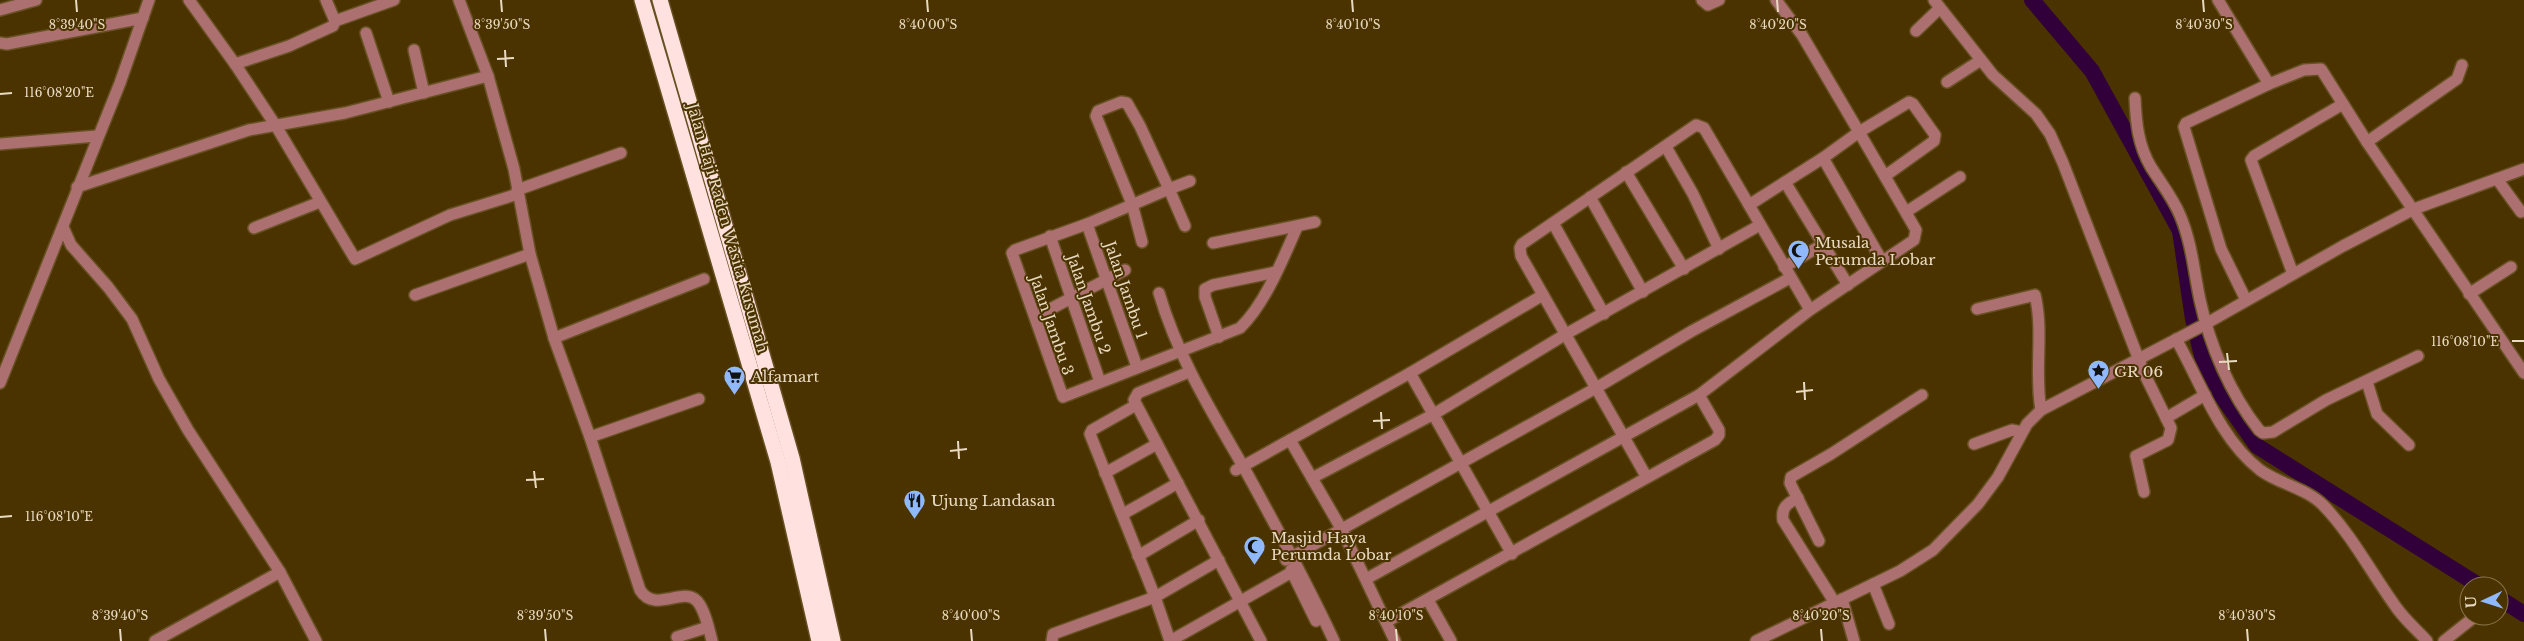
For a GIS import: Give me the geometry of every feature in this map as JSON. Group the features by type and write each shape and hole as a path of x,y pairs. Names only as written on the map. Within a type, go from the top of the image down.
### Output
{"highway":[{"name":"Jalan Haji Raden Wasita Kusumah","path":"642,0 785,460 819,641"},
{"name":"Jalan Haji Raden Wasita Kusumah","path":"660,0 833,641"}],"street":[{"path":"0,10 36,0"},
{"path":"0,383 63,227 97,136 120,84 149,0"},
{"path":"189,0 276,126 355,258 450,215 518,192 621,153"},
{"path":"326,0 335,21"},
{"path":"235,64 289,46 332,26 335,21 394,0"},
{"path":"459,0 488,76 514,169 530,254 554,338 590,437 640,590 644,596 652,600 693,598 698,603 712,641"},
{"path":"1702,0 1708,5 1719,0"},
{"path":"1366,579 1487,510 1624,438 1699,395 1810,310 1915,238 1916,230 1885,176 1802,36 1776,0"},
{"path":"2218,0 2269,84"},
{"path":"1916,30 1936,8 1978,63 2036,114 2050,134 2084,213 2134,361 2171,428 2168,440 2136,456 2144,492"},
{"path":"0,42 7,44 143,18"},
{"path":"366,33 389,102"},
{"path":"414,50 424,93"},
{"path":"1947,82 1978,63"},
{"path":"2367,142 2457,79 2462,65"},
{"path":"2246,300 2221,249 2184,127 2186,123 2269,84 2304,70 2318,68 2524,373"},
{"path":"77,187 249,130 389,102 488,76"},
{"path":"2135,98 2136,122 2142,145 2151,166 2180,215 2194,262 2203,326 2240,403 2263,433 2273,432 2326,400 2418,356"},
{"path":"1142,242 1132,204 1096,116 1098,111 1121,102 1127,102 1140,126 1184,226"},
{"path":"1749,204 1823,158 1859,132 1910,102 1934,133 1934,140 1885,176"},
{"path":"2293,274 2251,160 2254,156 2343,104"},
{"path":"1646,476 1543,295 1519,250 1522,244 1696,125 1702,127 1810,310"},
{"path":"0,144 97,136"},
{"path":"1666,147 1693,194 1719,249"},
{"path":"1823,158 1882,261"},
{"path":"1756,641 1915,562 1948,537 1998,477 2022,432 2041,410 2203,326 2293,274 2414,210 2524,169"},
{"path":"1626,172 1684,269"},
{"path":"1906,212 1960,177"},
{"path":"2497,179 2521,212"},
{"path":"1050,236 1087,224 1190,181"},
{"path":"1785,182 1848,285"},
{"path":"1590,197 1643,292"},
{"path":"254,228 320,202"},
{"path":"1212,243 1315,222"},
{"path":"1553,223 1604,314"},
{"name":"Jalan Jambu 1","path":"1087,224 1137,367"},
{"path":"1312,478 1434,414 1566,334 1760,226"},
{"path":"63,227 71,245 108,287 132,319 159,379 188,430 280,572 316,641"},
{"path":"1100,382 1219,337 1243,325 1276,272 1297,227"},
{"name":"Jalan Jambu 3","path":"1050,236 1014,250 1012,253 1013,260 1060,393 1064,397 1100,382"},
{"name":"Jalan Jambu 2","path":"1050,236 1100,382"},
{"path":"1784,267 1822,245"},
{"path":"416,294 530,254"},
{"path":"2470,294 2511,267"},
{"path":"1034,317 1125,270"},
{"path":"1219,337 1204,294 1206,289 1213,285 1276,272"},
{"path":"1290,558 1596,388 1692,330 1790,278"},
{"path":"554,338 704,279"},
{"path":"1159,293 1177,353 1186,374 1290,558 1334,641"},
{"path":"1239,468 1410,373 1543,295"},
{"path":"1977,309 2035,295 2038,316 2038,396 2041,410"},
{"path":"2178,338 2205,395 2222,424 2252,462 2268,475 2308,494 2323,506 2345,532 2400,612 2427,641"},
{"path":"1410,373 1512,554"},
{"path":"1186,374 1138,393 1134,398 1136,405 1241,600 1259,641"},
{"path":"2367,382 2377,414 2409,445"},
{"path":"1386,622 1512,554 1646,476 1718,437 1719,430 1699,395"},
{"path":"1819,541 1790,483 1790,477 1831,454 1922,395"},
{"path":"2166,418 2205,395"},
{"path":"590,437 699,399"},
{"path":"1136,405 1090,432 1155,597 1170,641 1292,572"},
{"path":"1974,444 2012,430 2022,432"},
{"path":"1290,440 1342,530 1394,641"},
{"path":"1105,473 1157,444"},
{"path":"1123,514 1178,483"},
{"path":"1798,498 1783,509 1783,520 1839,601 1854,641"},
{"path":"1138,556 1198,520"},
{"path":"1290,558 1292,572 1325,641"},
{"path":"1052,639 1052,634 1155,597 1219,560"},
{"path":"154,641 280,572"},
{"path":"1873,584 1888,624"},
{"path":"1428,600 1451,641"},
{"path":"2444,641 2463,626"},
{"path":"677,637 708,627"}],"waterway":[{"path":"2032,0 2092,71 2180,231 2193,319 2202,356 2216,388 2257,446 2464,576"},
{"path":"2509,604 2524,614"}],"place":[{"name":"Musala Perumda Lobar","path":"1799,270"},
{"name":"GR 06","path":"2098,390"},
{"name":"Alfamart","path":"735,395"},
{"name":"Ujung Landasan","path":"915,519"},
{"name":"Masjid Haya Perumda Lobar","path":"1255,565"}]}
